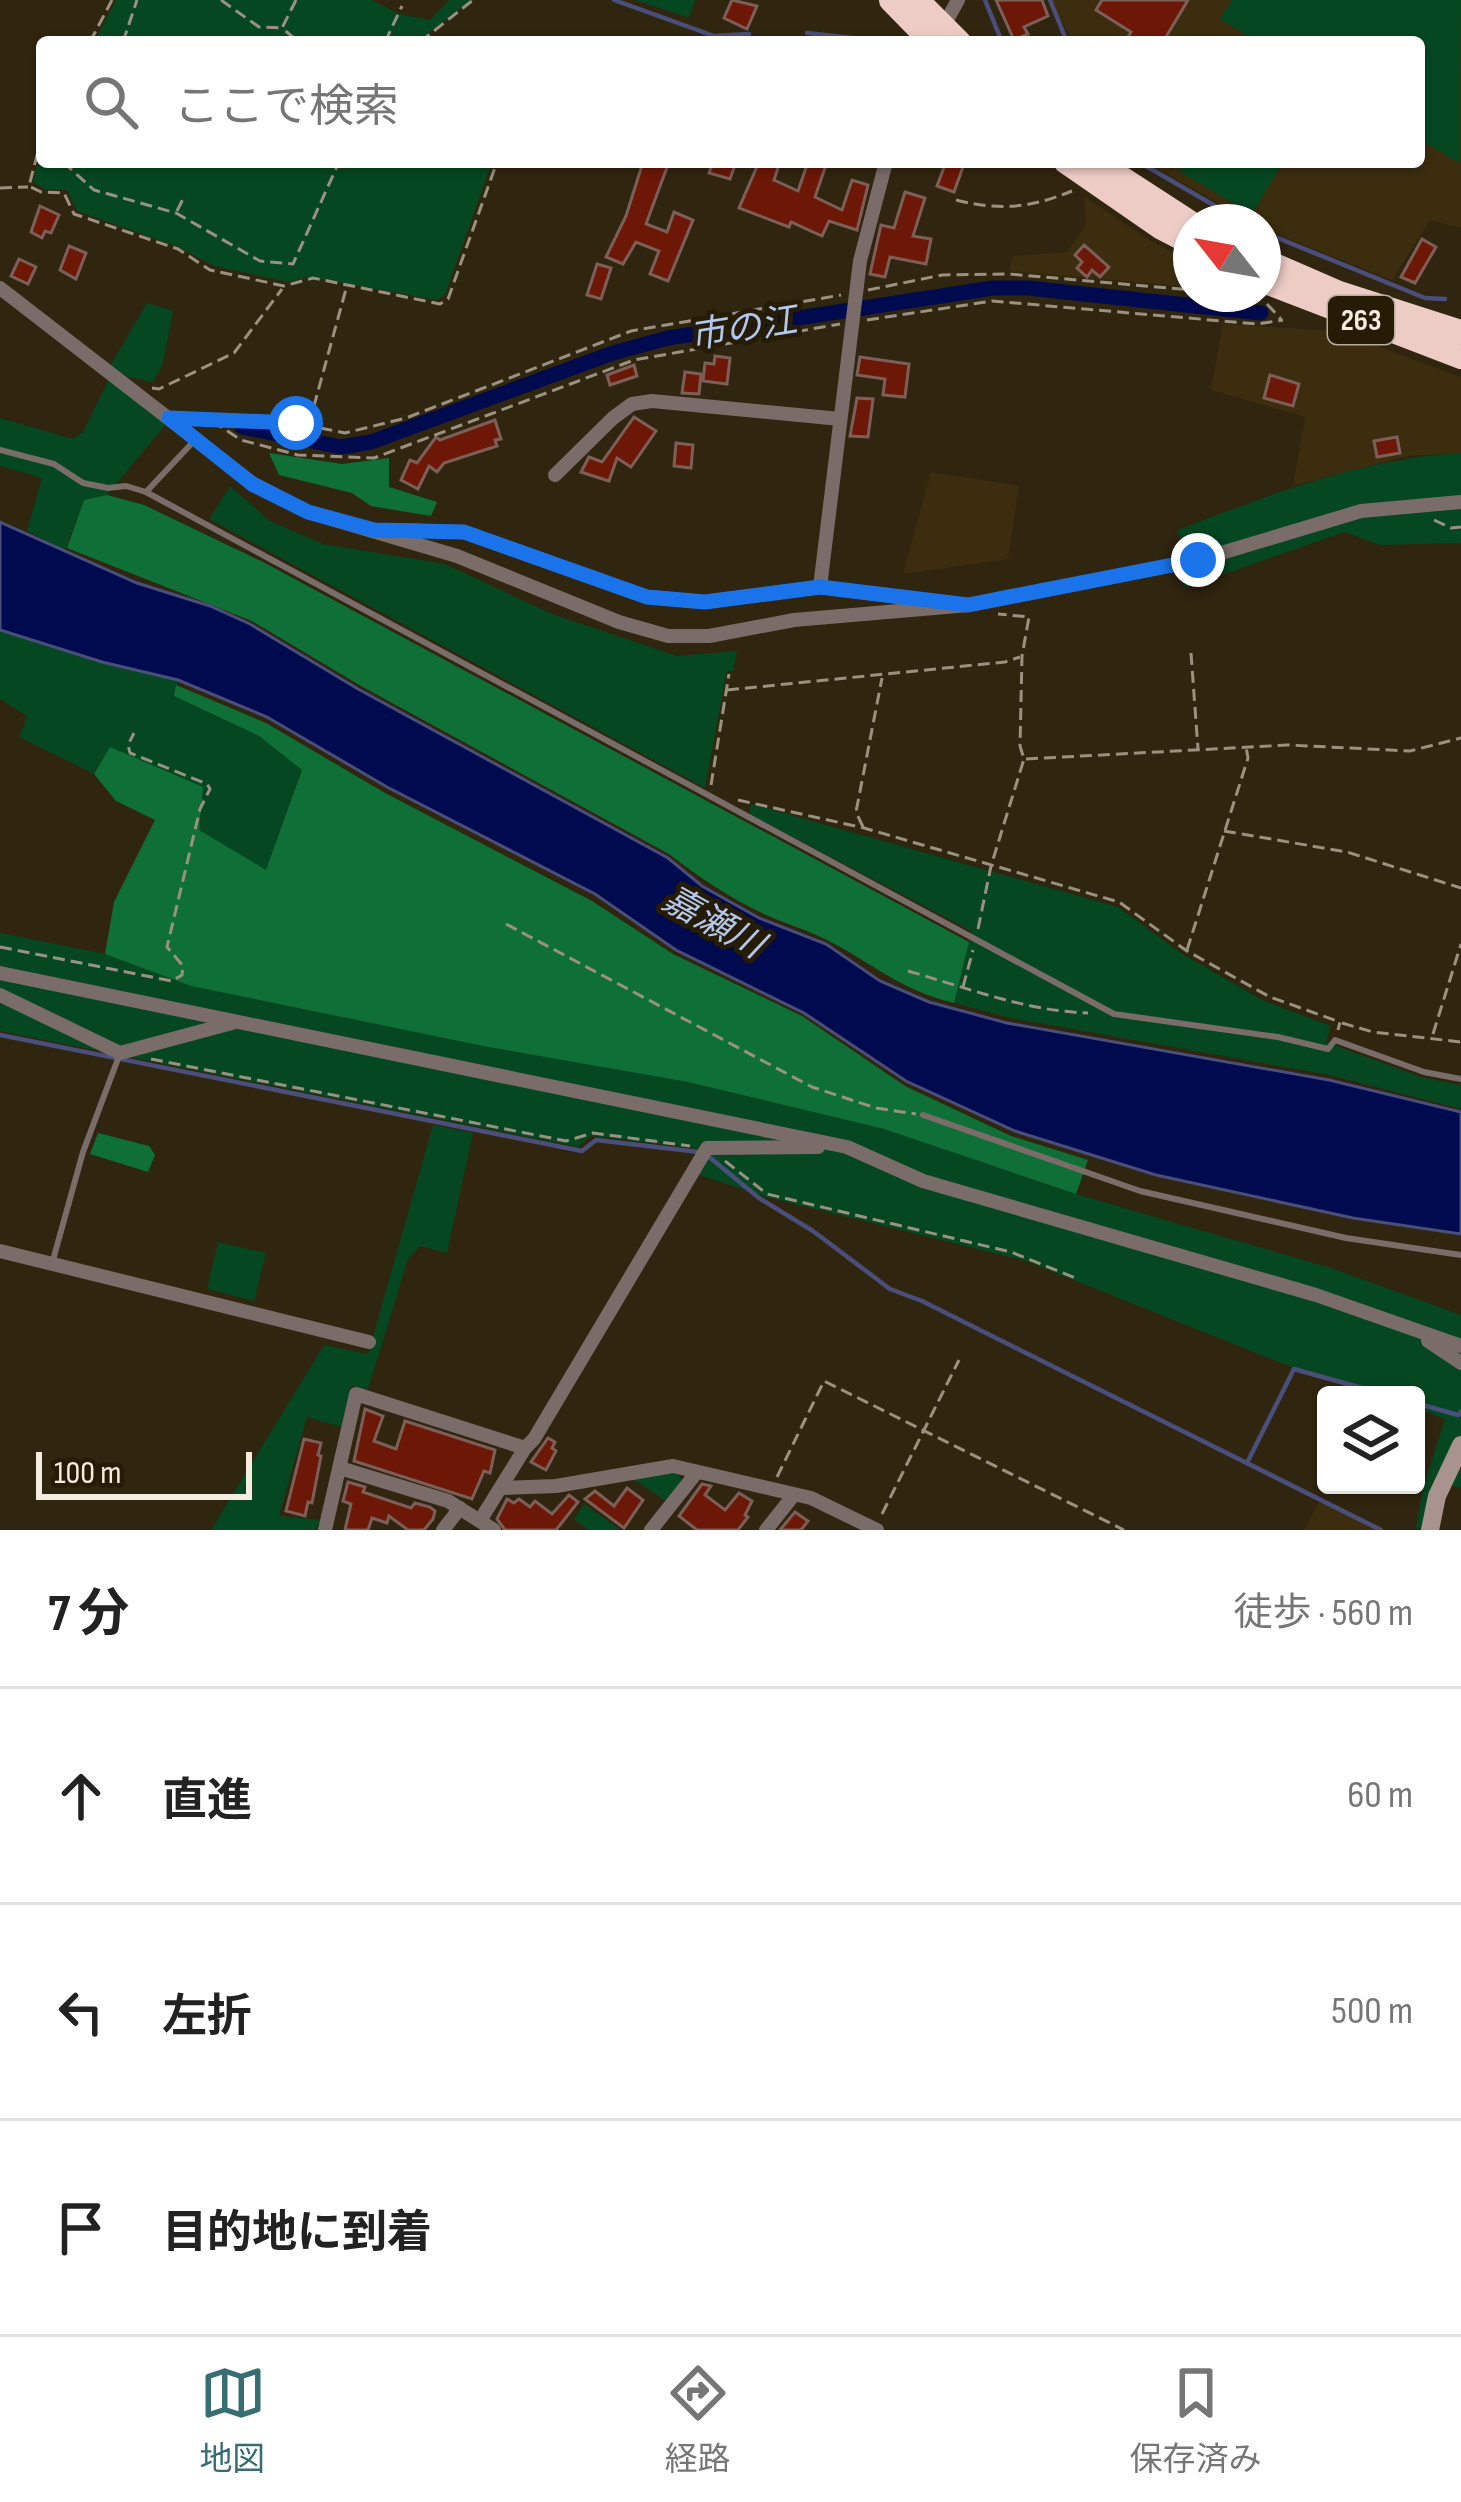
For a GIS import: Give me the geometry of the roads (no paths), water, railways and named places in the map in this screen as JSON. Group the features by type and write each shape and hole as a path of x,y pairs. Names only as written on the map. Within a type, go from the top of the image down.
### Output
{"highway":[{"path":"891,0 939,36"},
{"path":"917,0 941,36"},
{"path":"1075,168 1173,233"},
{"path":"1105,168 1173,211"},
{"name":"263","path":"1281,268 1458,341"},
{"name":"263","path":"1281,286 1458,341"}],"street":[{"path":"943,36 958,0"},
{"path":"820,587 860,261 884,168"},
{"path":"0,287 252,484 308,512 457,556 619,622 668,636 709,636 794,620 968,605 1198,560 1361,511 1461,502"},
{"path":"555,476 632,404 652,401 840,419"},
{"path":"374,530 464,532 647,597 705,602 820,587 968,605"},
{"path":"0,973 847,1147 923,1180 1316,1295 1461,1346"},
{"path":"0,995 118,1058 237,1022"},
{"path":"340,1468 460,1508 488,1525 525,1448 707,1148 847,1147"},
{"path":"0,1251 369,1342"},
{"path":"1409,1329 1461,1363"},
{"path":"325,1530 356,1394 525,1448"},
{"path":"1430,1530 1437,1496 1461,1445"},
{"path":"502,1488 556,1486 673,1466 811,1498 876,1530"},
{"path":"651,1530 697,1472"},
{"path":"766,1530 793,1496"},
{"path":"443,1530 460,1508"}],"lane":[{"path":"146,491 195,440"},
{"path":"0,450 54,464 82,483 146,491 1114,1014 1277,1037 1328,1049 1335,1040 1424,1072 1461,1079"},
{"path":"52,1264 83,1152 118,1058"},
{"path":"923,1115 1140,1191 1346,1238 1461,1255"}],"water":[{"name":"嘉瀬川","path":"0,522 137,583 250,624 358,689 668,858 702,886 759,918 826,944 880,981 929,1002 1007,1023 1329,1080 1461,1112 1461,1234 1353,1218 1156,1175 1015,1131 906,1081 804,1013 676,950 595,894 387,787 267,717 178,680 0,630"}],"waterway":[{"path":"614,0 714,36 749,34"},
{"path":"985,0 1000,36"},
{"path":"1050,0 1065,36"},
{"path":"807,33 834,36"},
{"path":"1149,168 1212,204"},
{"path":"1281,239 1425,298 1445,299"},
{"name":"市の江","path":"242,427 341,447 371,442 613,353 668,338 993,288 1261,313"},
{"path":"0,1035 582,1151 596,1140 699,1152"},
{"path":"708,1156 759,1198 813,1231 890,1289 1381,1530"},
{"path":"1247,1463 1294,1369 1355,1386"},
{"path":"1425,1406 1461,1412"}]}
